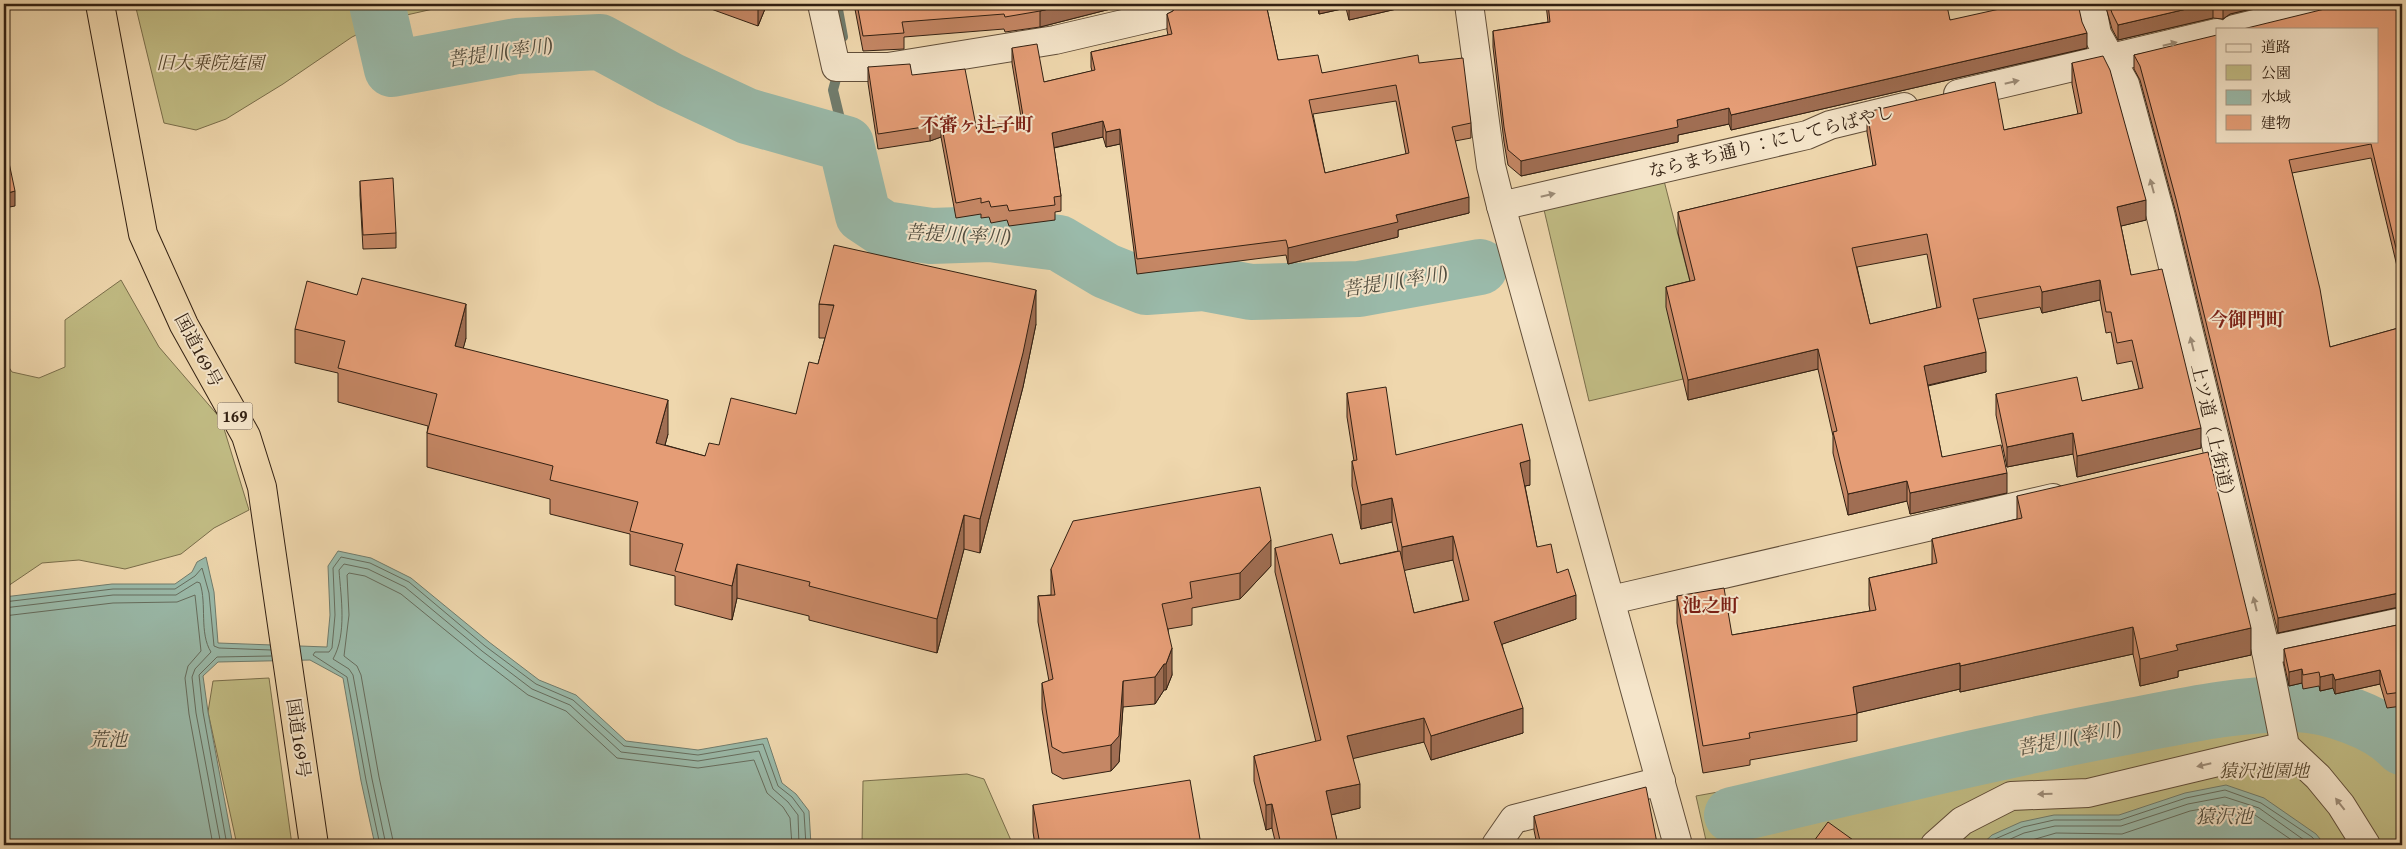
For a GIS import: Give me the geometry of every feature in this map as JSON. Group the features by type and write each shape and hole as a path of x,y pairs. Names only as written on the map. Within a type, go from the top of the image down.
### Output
{"highway":[{"name":"国道169号","path":"100,4 143,234 184,324 246,436 262,487 314,845"}],"street":[{"path":"822,4 836,67 888,67 907,64 1055,40 1162,15"},
{"path":"1469,4 1491,166 1678,845"},
{"name":"上ツ道（上街道）","path":"2091,4 2097,34 2125,84 2220,460 2266,651 2284,740"},
{"path":"2238,28 2337,4"},
{"name":"ならまち通り：にしてらばやし","path":"1501,206 1797,137 1830,124 2216,33"},
{"path":"2191,466 2220,460"},
{"path":"1611,600 2076,493"},
{"path":"2266,651 2402,622"},
{"path":"1935,845 1962,821 2011,796 2088,793 2284,740 2342,805 2366,845"},
{"path":"1496,845 1514,819 1661,781"}],"green space":[{"name":"旧大乗院庭園","path":"135,4 455,4 389,19 352,37 283,84 226,119 196,130 164,123"},
{"path":"1661,169 1695,301 1683,379 1589,401 1541,197"},
{"path":"121,280 159,347 221,419 249,510 214,528 181,554 125,569 79,560 42,563 8,586 4,586 4,360 12,372 39,378 65,367 65,320"},
{"path":"269,678 292,845 237,845 208,712 213,681"},
{"name":"猿沢池園地","path":"2263,693 2350,708 2382,723 2402,742 2402,845 1707,845 1696,796"},
{"path":"967,774 984,779 1013,845 862,845 863,781"}],"water":[{"name":"荒池","path":"338,551 371,558 411,578 539,680 576,695 626,741 698,750 767,738 782,783 796,794 809,811 811,845 375,845 361,781 343,678 310,660 218,662 203,676 233,845 4,845 4,597 112,584 175,584 192,572 197,562 206,557 214,592 218,643 327,647 330,615 328,566"},
{"name":"猿沢池","path":"2226,785 2264,798 2316,834 2325,845 1981,845 1992,835 2021,822 2054,815 2119,815 2185,793"}],"building":[{"path":"857,4 1070,4 1005,17 1004,14 902,22 904,33 863,36"},
{"path":"1177,4 1266,4 1278,60 1318,55 1322,73 1418,55 1419,63 1463,58 1471,123 1452,127 1469,197 1396,215 1398,222 1288,248 1286,240 1137,259 1120,129 1106,132 1103,121 1052,133 1061,196 1054,197 1055,205 1009,211 1007,205 991,207 989,201 981,203 981,198 956,203 941,122 930,126 878,134 868,67 910,64 912,75 965,69 977,131 1024,122 1012,48 1037,44 1044,82 1095,70 1091,52 1172,34 1167,14 1173,11","holes":["1396,85 1409,153 1325,173 1309,100"]},
{"path":"1548,4 1942,4 1943,7 1947,6 1950,20 2022,4 2078,4 2082,22 2087,33 1731,115 1729,108 1677,120 1678,127 1521,161 1508,150 1493,31 1550,22"},
{"path":"2109,4 2208,4 2118,25"},
{"path":"2402,4 2402,273 2371,144 2289,160 2320,289 2330,347 2402,327 2402,593 2278,618 2176,199 2140,66 2134,55 2216,35 2216,142 2378,142 2378,28 2247,28 2341,5"},
{"path":"2103,56 2110,70 2146,200 2117,207 2131,275 2162,269 2201,428 2077,456 2073,433 2007,447 1996,394 2077,377 2082,401 2143,388 2132,340 2117,343 2111,312 2106,312 2100,280 2042,292 2040,286 1973,299 1986,352 1924,366 1942,457 2001,445 2007,473 1910,493 1907,481 1848,494 1833,432 1837,431 1818,349 1688,380 1666,287 1695,280 1678,212 1876,165 1867,112 1995,82 2004,130 2082,113 2072,63","holes":["1927,234 1941,307 1870,324 1852,248"]},
{"path":"8,158 15,191 4,194 4,159"},
{"path":"393,178 396,233 363,235 360,181"},
{"path":"834,245 1036,290 1023,353 980,519 964,515 937,619 809,586 810,582 737,564 732,586 675,571 683,544 630,531 638,502 550,480 553,466 427,433 437,394 338,368 345,341 295,329 307,281 357,295 362,278 466,304 455,346 668,400 656,443 705,456 709,443 719,445 731,398 796,414 809,362 818,364 834,305 819,304"},
{"path":"1386,387 1396,455 1522,424 1530,460 1520,463 1537,547 1551,544 1557,573 1568,569 1576,595 1494,622 1523,708 1431,736 1424,718 1347,736 1360,784 1326,791 1338,845 1281,845 1272,804 1266,805 1254,756 1321,740 1275,548 1332,534 1340,564 1400,551 1414,613 1469,600 1453,536 1402,547 1392,498 1361,505 1352,461 1357,460 1347,393"},
{"path":"2208,452 2251,628 2176,645 2178,650 2140,659 2133,627 1960,666 1960,663 1853,687 1857,714 1749,733 1750,738 1703,746 1677,596 1724,588 1732,635 1876,610 1869,578 1937,563 1932,539 2022,518 2017,496"},
{"path":"1260,487 1271,540 1240,573 1190,582 1192,598 1162,604 1172,648 1166,664 1164,664 1155,677 1123,681 1119,736 1111,745 1063,753 1052,747 1042,683 1053,679 1038,596 1055,595 1051,569 1073,521"},
{"path":"2402,624 2402,692 2387,694 2380,670 2335,680 2333,674 2320,677 2319,672 2303,675 2302,669 2289,672 2284,649"},
{"path":"1190,780 1201,845 1040,845 1033,805"},
{"path":"1646,787 1656,845 1541,845 1534,816"},
{"path":"1828,822 1860,845 1811,845"}],"waterway":[{"name":"菩提川(率川)","path":"377,4 392,69 517,46 600,42 670,80 747,116 846,144 863,215 884,229 931,236 990,234 1059,243 1106,271 1146,287 1203,283 1251,292 1359,289 1480,267"},
{"path":"837,4 843,37"},
{"path":"839,68 833,90 846,144"},
{"name":"菩提川(率川)","path":"1732,815 1925,769 2071,737 2230,708 2296,704 2338,711 2381,730 2402,747"}],"district":[{"name":"不審ヶ辻子町","path":"977,124"},
{"name":"今御門町","path":"2247,319"},
{"name":"池之町","path":"1711,605"}]}
